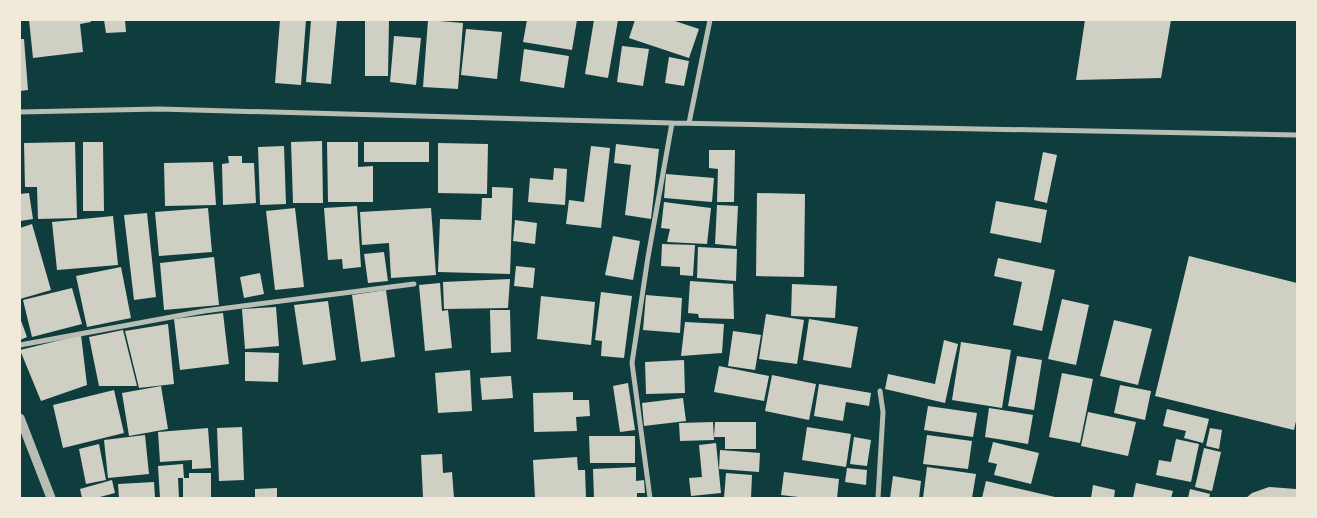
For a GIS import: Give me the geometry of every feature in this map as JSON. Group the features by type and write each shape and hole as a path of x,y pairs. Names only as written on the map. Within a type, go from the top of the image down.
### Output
{"street":[{"path":"689,123 710,20"},
{"path":"20,112 159,109 672,123 1297,135"},
{"path":"650,498 632,363 648,257 672,123"},
{"path":"20,345 204,311 414,284"},
{"path":"878,498 883,412 880,391"},
{"path":"20,418 51,498"}],"building":[{"path":"29,20 90,20 91,22 80,24 83,52 33,58"},
{"path":"104,20 125,20 126,32 106,33"},
{"path":"280,20 306,20 301,85 275,83"},
{"path":"311,20 337,20 331,84 306,82"},
{"path":"365,20 389,20 388,76 365,76"},
{"path":"428,20 463,23 458,89 423,87"},
{"path":"527,20 577,20 572,50 523,42"},
{"path":"594,20 618,20 608,78 585,74"},
{"path":"635,20 672,20 699,29 689,58 629,38"},
{"path":"1085,20 1171,20 1161,78 1076,80"},
{"path":"466,29 502,32 497,79 461,75"},
{"path":"394,36 421,38 416,85 390,82"},
{"path":"20,39 24,39 28,90 20,91"},
{"path":"622,46 649,49 643,86 617,82"},
{"path":"524,49 569,56 564,88 520,81"},
{"path":"669,57 689,61 684,86 665,83"},
{"path":"322,141 323,203 293,203 291,142"},
{"path":"75,142 77,218 38,219 37,187 25,187 24,143"},
{"path":"83,142 103,142 104,211 83,211"},
{"path":"327,142 358,142 358,167 373,166 373,202 328,202"},
{"path":"364,142 429,142 429,162 364,162"},
{"path":"438,143 488,144 487,194 438,193"},
{"path":"616,144 659,149 651,219 625,215 631,165 614,163"},
{"path":"284,146 286,204 260,205 258,147"},
{"path":"591,146 610,148 601,228 566,224 569,200 584,202"},
{"path":"709,150 735,150 734,202 717,202 718,169 709,168"},
{"path":"1043,152 1057,155 1047,203 1034,200"},
{"path":"228,156 242,156 242,163 254,163 256,203 223,205 222,164 229,163"},
{"path":"213,162 216,205 165,206 164,163"},
{"path":"554,168 567,169 565,205 528,202 530,178 553,180"},
{"path":"666,174 714,178 712,202 664,198"},
{"path":"492,187 513,188 510,274 438,272 440,219 481,220 482,198 492,198"},
{"path":"29,193 33,219 20,221 20,194"},
{"path":"757,193 805,194 804,277 756,276"},
{"path":"996,201 1047,210 1041,243 990,233"},
{"path":"664,202 711,208 707,244 667,242 670,229 661,228"},
{"path":"717,205 738,206 736,246 715,244"},
{"path":"357,206 361,267 343,269 342,259 328,260 324,208"},
{"path":"208,208 212,252 159,256 155,212"},
{"path":"295,208 304,287 275,290 266,211"},
{"path":"431,208 436,275 391,278 389,243 362,245 360,212"},
{"path":"147,213 156,297 134,300 124,215"},
{"path":"113,216 118,265 57,270 52,222"},
{"path":"515,220 537,223 535,244 513,241"},
{"path":"32,224 51,290 20,299 20,228"},
{"path":"613,236 640,241 633,280 605,275"},
{"path":"662,244 695,245 693,276 680,275 680,267 661,266"},
{"path":"698,247 737,249 736,281 697,278"},
{"path":"384,252 388,281 368,283 364,254"},
{"path":"1189,256 1297,283 1297,417 1294,430 1155,396"},
{"path":"214,257 219,305 164,310 160,263"},
{"path":"998,258 1055,270 1042,331 1013,325 1022,282 994,276"},
{"path":"516,266 535,268 533,288 514,286"},
{"path":"121,267 131,318 87,327 76,276"},
{"path":"260,273 264,294 244,298 240,277"},
{"path":"510,279 508,308 444,309 443,282"},
{"path":"690,281 733,284 734,319 699,318 698,314 688,313"},
{"path":"440,283 442,311 448,310 452,348 425,351 419,285"},
{"path":"792,284 837,286 835,318 791,316"},
{"path":"72,288 82,324 32,337 23,300"},
{"path":"386,290 395,357 361,362 352,295"},
{"path":"601,292 632,296 624,358 601,356 602,341 595,340"},
{"path":"646,295 682,298 680,333 643,330"},
{"path":"541,296 595,302 591,345 537,339"},
{"path":"1062,299 1089,305 1076,365 1048,359"},
{"path":"328,301 336,360 303,365 294,305"},
{"path":"276,307 279,346 245,349 242,309"},
{"path":"490,310 510,310 511,352 491,353"},
{"path":"223,313 229,364 180,370 174,319"},
{"path":"766,314 804,320 797,364 759,359"},
{"path":"20,318 27,337 20,340"},
{"path":"809,319 858,327 851,368 803,360"},
{"path":"1114,320 1152,329 1138,385 1100,376"},
{"path":"685,322 724,324 722,353 681,356"},
{"path":"168,324 174,384 139,388 125,331"},
{"path":"123,330 137,386 99,386 89,337"},
{"path":"733,331 761,335 755,370 728,366"},
{"path":"81,335 87,385 41,401 20,350"},
{"path":"944,340 958,344 945,403 885,389 888,374 935,384"},
{"path":"961,342 1011,350 1002,408 952,400"},
{"path":"245,352 279,353 278,382 245,381"},
{"path":"1017,356 1042,360 1034,410 1008,406"},
{"path":"684,360 685,393 646,394 645,362"},
{"path":"719,366 769,376 764,401 714,392"},
{"path":"470,370 472,411 438,413 435,373"},
{"path":"1062,373 1093,379 1080,443 1049,437"},
{"path":"772,375 816,384 809,420 765,411"},
{"path":"511,376 513,398 482,400 480,378"},
{"path":"628,383 635,430 620,432 613,386"},
{"path":"819,384 871,393 869,406 846,402 843,421 814,416"},
{"path":"1120,385 1151,391 1145,420 1114,413"},
{"path":"161,386 168,429 129,436 122,393"},
{"path":"114,390 124,433 63,448 53,405"},
{"path":"573,392 573,400 589,400 590,416 576,417 577,431 534,432 533,393"},
{"path":"683,398 686,421 644,426 642,403"},
{"path":"928,406 977,413 973,437 924,430"},
{"path":"989,408 1033,415 1028,444 985,437"},
{"path":"1167,409 1209,419 1203,443 1184,438 1186,431 1163,426"},
{"path":"1088,412 1136,422 1128,456 1081,446"},
{"path":"713,422 714,440 680,441 679,423"},
{"path":"715,422 756,422 756,449 725,449 725,437 714,437"},
{"path":"242,427 244,480 219,481 217,428"},
{"path":"807,427 851,434 846,467 802,460"},
{"path":"208,428 211,468 192,469 192,460 160,462 158,432"},
{"path":"1210,428 1222,430 1219,449 1206,446"},
{"path":"145,435 149,474 108,478 104,440"},
{"path":"927,435 972,441 968,469 923,464"},
{"path":"589,436 635,436 635,463 590,463"},
{"path":"854,437 871,440 867,466 850,464"},
{"path":"1176,439 1199,444 1191,482 1156,475 1159,460 1171,462"},
{"path":"993,442 1039,453 1031,484 994,475 997,464 988,462"},
{"path":"716,443 721,493 691,496 689,478 702,477 699,445"},
{"path":"99,444 106,480 86,484 79,449"},
{"path":"1204,448 1221,452 1212,491 1195,487"},
{"path":"720,450 760,453 759,472 719,469"},
{"path":"442,454 443,473 452,472 454,498 423,498 421,455"},
{"path":"577,457 578,470 585,470 586,498 535,498 533,460"},
{"path":"183,464 184,478 178,478 179,498 160,498 158,466"},
{"path":"636,467 636,481 644,480 645,493 637,493 637,498 594,498 593,469"},
{"path":"927,467 976,474 972,498 923,498"},
{"path":"847,468 867,470 866,485 845,482"},
{"path":"784,472 839,479 837,498 807,498 781,495"},
{"path":"189,473 211,473 211,498 183,498 183,478 189,478"},
{"path":"726,473 752,475 751,498 724,498"},
{"path":"893,476 921,481 919,498 890,498"},
{"path":"112,480 115,493 96,498 82,498 80,489"},
{"path":"986,481 1055,497 1055,498 982,498"},
{"path":"154,482 155,498 119,498 118,484"},
{"path":"1136,483 1173,491 1171,498 1133,498"},
{"path":"1093,485 1115,490 1114,498 1091,498"},
{"path":"1269,487 1297,489 1297,498 1246,498 1252,493"},
{"path":"277,488 277,498 255,498 255,489"},
{"path":"1190,489 1210,494 1209,498 1188,498"}]}
